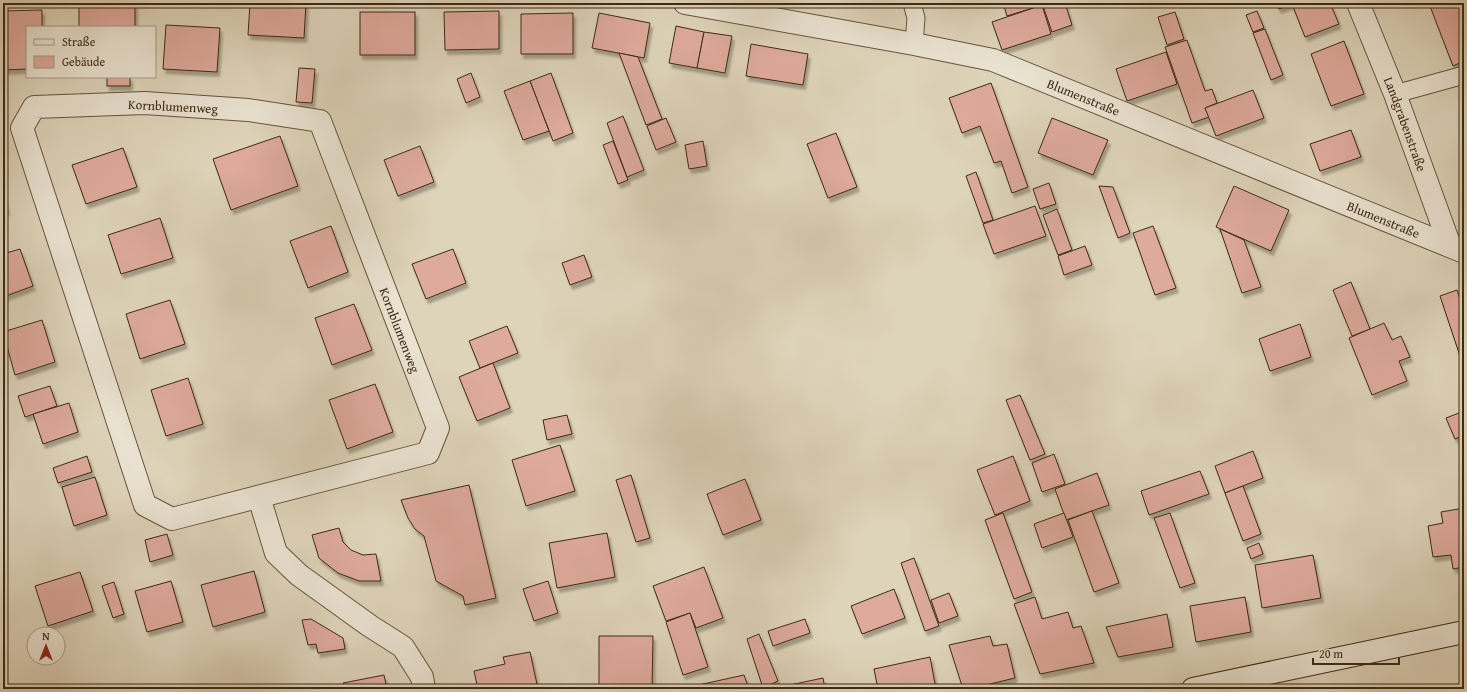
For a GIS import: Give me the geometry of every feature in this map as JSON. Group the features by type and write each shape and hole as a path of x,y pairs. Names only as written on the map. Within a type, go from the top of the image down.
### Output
{"street":[{"name":"Blumenstraße","path":"685,3 914,44 993,60 1457,249"},
{"name":"Landgrabenstraße","path":"1358,3 1457,249"},
{"name":"Kornblumenweg","path":"145,102 248,110 320,121 438,428 428,453 259,497 172,519 145,505 22,128 34,107 145,102"},
{"path":"259,497 276,553 299,575 370,626 403,647 422,677 424,689"},
{"path":"1193,689 1464,632"}],"lane":[{"path":"912,3 916,18 914,44"},
{"path":"1395,94 1464,76"}],"building":[{"path":"79,3 135,3 135,26 79,26"},
{"path":"250,3 306,3 304,38 248,35"},
{"path":"1003,3 1042,3 1043,5 1007,16"},
{"path":"1042,3 1065,3 1072,25 1052,32"},
{"path":"1276,3 1330,3 1339,24 1305,37 1292,4 1279,9"},
{"path":"1437,3 1464,3 1464,61 1453,66 1430,6"},
{"path":"1042,5 1051,34 1002,50 992,22"},
{"path":"42,10 42,26 26,26 26,69 3,70 3,11"},
{"path":"499,11 499,49 445,50 444,12"},
{"path":"1257,11 1264,28 1253,32 1246,15"},
{"path":"360,12 415,12 415,55 360,55"},
{"path":"1175,12 1184,39 1167,45 1158,17"},
{"path":"573,13 573,54 521,54 521,14"},
{"path":"599,13 650,23 644,58 592,48"},
{"path":"166,25 220,28 217,72 163,69"},
{"path":"676,26 704,32 697,68 669,63"},
{"path":"1265,29 1283,75 1271,80 1253,33"},
{"path":"704,32 732,36 725,73 697,68"},
{"path":"1187,40 1205,91 1212,89 1217,103 1205,108 1209,117 1192,123 1165,47"},
{"path":"1344,41 1364,94 1331,106 1311,54"},
{"path":"751,44 808,54 803,85 746,76"},
{"path":"1166,52 1177,84 1127,101 1116,69"},
{"path":"619,53 638,57 662,119 646,125"},
{"path":"299,68 315,69 312,103 296,102"},
{"path":"471,73 480,97 466,103 457,79"},
{"path":"551,73 573,133 553,141 530,81"},
{"path":"107,78 130,78 130,86 107,86"},
{"path":"530,81 549,131 523,140 504,91"},
{"path":"991,83 1028,187 1012,193 1001,161 994,163 980,126 962,133 949,98"},
{"path":"1253,90 1264,118 1216,136 1205,108"},
{"path":"623,116 644,170 627,177 607,123"},
{"path":"666,118 676,142 656,150 647,126"},
{"path":"1052,118 1108,140 1093,175 1038,153"},
{"path":"1351,130 1361,157 1320,171 1310,144"},
{"path":"836,133 857,187 828,198 807,144"},
{"path":"280,136 298,186 231,210 213,159"},
{"path":"613,141 628,180 618,184 603,145"},
{"path":"703,141 707,166 689,169 685,145"},
{"path":"420,146 434,182 398,196 384,160"},
{"path":"123,148 137,187 86,204 72,165"},
{"path":"976,172 993,220 983,223 966,176"},
{"path":"1049,183 1056,204 1040,209 1033,189"},
{"path":"1099,186 1113,187 1130,233 1118,238"},
{"path":"1234,186 1289,210 1271,251 1216,227"},
{"path":"3,197 7,210 3,212"},
{"path":"1035,206 1046,236 994,254 983,224"},
{"path":"1057,209 1072,250 1058,255 1043,215"},
{"path":"160,218 173,258 121,274 108,235"},
{"path":"331,226 348,272 308,288 290,241"},
{"path":"1153,226 1176,288 1155,295 1133,233"},
{"path":"1220,229 1244,240 1261,287 1242,293"},
{"path":"3,243 7,253 3,254"},
{"path":"1085,246 1092,265 1064,275 1058,256"},
{"path":"20,249 33,286 3,297 3,254"},
{"path":"453,249 466,283 426,299 412,264"},
{"path":"584,255 592,277 570,285 562,263"},
{"path":"1351,282 1370,329 1352,336 1333,290"},
{"path":"1457,290 1464,311 1464,358 1461,359 1440,296"},
{"path":"170,300 185,344 140,359 126,314"},
{"path":"354,304 372,350 332,365 315,318"},
{"path":"42,320 55,362 15,375 3,332"},
{"path":"1384,323 1392,340 1401,336 1410,357 1399,361 1407,381 1372,395 1349,338"},
{"path":"1300,324 1311,357 1270,371 1259,339"},
{"path":"507,326 518,353 480,368 469,341"},
{"path":"493,363 510,408 477,421 459,377"},
{"path":"188,378 203,424 166,436 151,390"},
{"path":"375,384 393,432 347,449 329,400"},
{"path":"50,386 57,406 25,417 18,396"},
{"path":"1020,395 1045,454 1030,460 1006,400"},
{"path":"69,403 78,432 43,444 33,414"},
{"path":"1464,411 1464,435 1455,439 1446,418"},
{"path":"567,415 572,434 547,440 543,420"},
{"path":"560,445 575,491 526,506 512,460"},
{"path":"1253,451 1263,478 1225,493 1215,466"},
{"path":"1054,454 1065,484 1042,492 1032,463"},
{"path":"87,456 92,472 58,483 53,468"},
{"path":"1013,456 1030,501 995,515 977,470"},
{"path":"1200,471 1209,494 1149,515 1141,491"},
{"path":"1097,473 1109,505 1066,520 1055,489"},
{"path":"631,475 650,538 636,542 616,480"},
{"path":"95,477 107,515 74,526 62,487"},
{"path":"745,479 761,520 723,535 707,494"},
{"path":"469,485 496,598 465,605 463,596 436,581 424,536 415,529 408,518 401,500"},
{"path":"1243,486 1261,534 1243,541 1225,493"},
{"path":"1464,508 1464,567 1453,569 1451,555 1433,557 1428,526 1443,523 1441,512"},
{"path":"1092,511 1119,583 1094,592 1068,520"},
{"path":"1003,513 1032,592 1014,599 985,520"},
{"path":"1064,513 1073,537 1042,548 1034,524"},
{"path":"1170,513 1195,583 1180,588 1154,518"},
{"path":"339,528 343,542 351,550 363,555 376,554 381,581 359,581 338,573 319,558 312,535"},
{"path":"607,533 615,577 557,588 549,543"},
{"path":"167,534 173,555 150,562 145,540"},
{"path":"1259,543 1263,554 1251,559 1247,548"},
{"path":"1313,555 1321,598 1262,608 1255,565"},
{"path":"914,558 939,626 925,631 901,563"},
{"path":"704,567 723,618 696,628 690,613 666,621 653,586"},
{"path":"254,571 265,612 213,627 201,585"},
{"path":"80,572 93,611 48,626 35,586"},
{"path":"171,581 183,622 147,632 135,591"},
{"path":"548,581 558,613 534,621 523,589"},
{"path":"114,582 124,614 113,618 102,586"},
{"path":"894,589 905,618 862,634 851,606"},
{"path":"949,593 958,616 939,623 931,600"},
{"path":"1035,597 1042,619 1068,612 1073,628 1081,626 1094,663 1040,674 1014,604"},
{"path":"1245,597 1251,632 1196,642 1190,606"},
{"path":"690,613 708,667 683,675 666,622"},
{"path":"1167,614 1173,647 1118,657 1106,627"},
{"path":"311,619 343,638 345,649 318,653 316,644 308,645 302,620"},
{"path":"805,619 810,633 773,646 768,631"},
{"path":"759,634 778,681 763,688 747,639"},
{"path":"599,636 653,636 652,688 599,688"},
{"path":"990,636 993,646 1007,644 1015,678 969,689 963,689 949,645"},
{"path":"530,652 538,689 478,689 474,671 505,664 503,657"},
{"path":"930,657 936,689 878,689 874,669"},
{"path":"384,675 387,689 345,689 343,683"},
{"path":"744,675 749,689 694,689 694,686"},
{"path":"823,678 825,689 771,689"}]}
